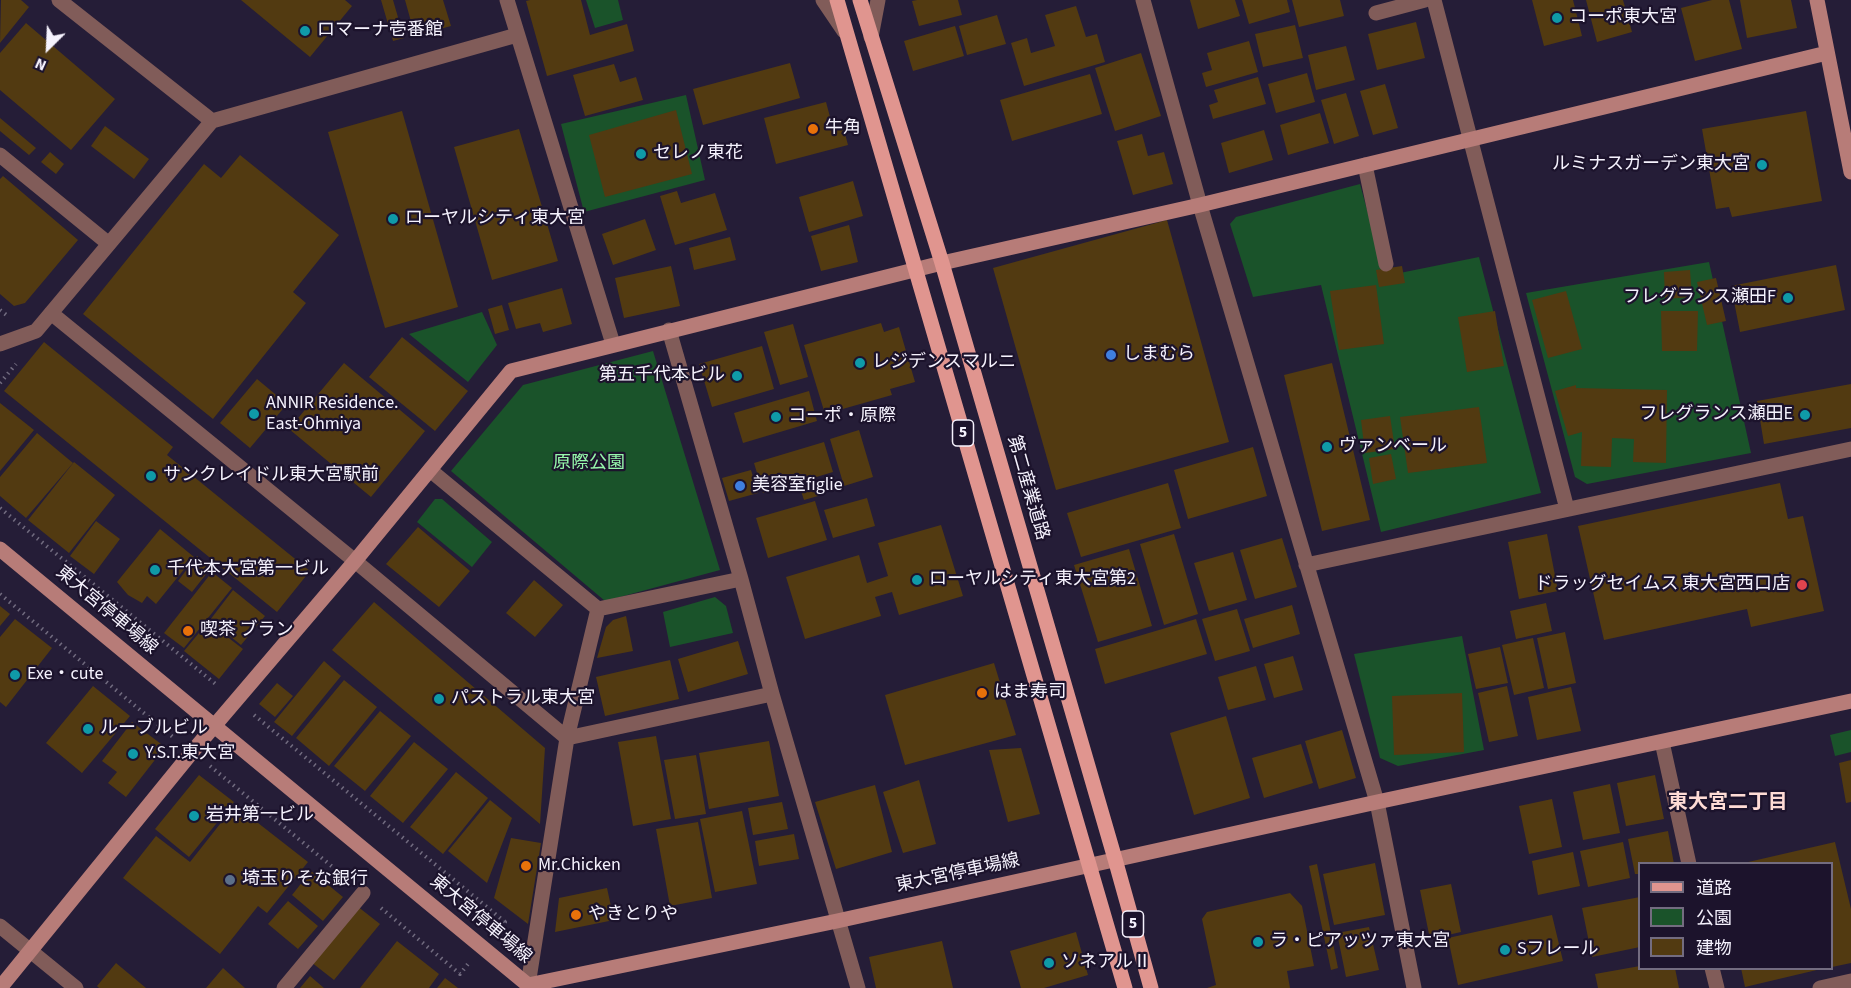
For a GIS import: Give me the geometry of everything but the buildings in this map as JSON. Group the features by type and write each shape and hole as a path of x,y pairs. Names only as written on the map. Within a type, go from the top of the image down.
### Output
{"main road":[{"name":"5","path":"837,0 1125,988"},
{"name":"第二産業道路","path":"861,0 942,263 1116,859 1151,988"}],"street":[{"path":"59,0 212,121"},
{"path":"507,0 613,344"},
{"path":"823,0 848,36"},
{"path":"871,37 879,0"},
{"path":"1143,0 1200,205 1377,802 1414,988"},
{"path":"1376,13 1425,0"},
{"path":"1434,0 1567,509"},
{"path":"1817,0 1851,172"},
{"path":"0,344 36,331 212,121 518,34"},
{"path":"0,988 236,700 355,561 511,371 942,263 1200,205 1827,53"},
{"path":"0,155 109,244"},
{"path":"1365,165 1386,264"},
{"path":"51,314 355,561 567,738"},
{"path":"669,330 858,988"},
{"path":"1306,565 1851,449"},
{"path":"430,470 598,609"},
{"name":"東大宮停車場線","path":"0,549 527,986 1851,701"},
{"path":"598,609 741,579"},
{"path":"527,986 567,738 598,609"},
{"path":"567,738 772,694"},
{"path":"1662,742 1689,862"},
{"path":"284,988 363,892"},
{"path":"0,926 76,988"},
{"path":"1712,970 1717,988"},
{"path":"1820,988 1851,981"}],"path":[{"path":"0,508 236,700"}],"green space":[{"path":"586,0 618,0 623,20 595,28"},
{"path":"686,95 705,180 584,212 561,124"},
{"path":"1360,184 1385,276 1479,257 1541,493 1381,532 1321,285 1253,297 1230,224 1236,217"},
{"path":"1709,262 1751,453 1587,484 1575,477 1526,293"},
{"path":"482,312 497,345 468,382 409,334"},
{"name":"原際公園","path":"653,351 720,570 605,601 451,471 523,385"},
{"path":"435,499 442,499 492,542 472,567 417,522"},
{"path":"715,597 726,606 733,633 670,647 663,612"},
{"path":"1462,636 1484,750 1398,766 1380,758 1354,654"},
{"path":"1851,730 1851,752 1835,756 1830,735"}],"place":[{"name":"コーポ東大宮","path":"1557,18"},
{"name":"ロマーナ壱番館","path":"305,31"},
{"name":"牛角","path":"813,129"},
{"name":"セレノ東花","path":"641,154"},
{"name":"ルミナスガーデン東大宮","path":"1762,165"},
{"name":"ローヤルシティ東大宮","path":"393,219"},
{"name":"フレグランス瀬田F","path":"1788,298"},
{"name":"しまむら","path":"1111,355"},
{"name":"レジデンスマルニ","path":"860,363"},
{"name":"第五千代本ビル","path":"737,376"},
{"name":"ANNIR Residence. East-Ohmiya","path":"254,414"},
{"name":"フレグランス瀬田E","path":"1805,415"},
{"name":"コーポ・原際","path":"776,417"},
{"name":"ヴァンベール","path":"1327,447"},
{"name":"サンクレイドル東大宮駅前","path":"151,476"},
{"name":"美容室figlie","path":"740,486"},
{"name":"千代本大宮第一ビル","path":"155,570"},
{"name":"ローヤルシティ東大宮第2","path":"917,580"},
{"name":"ドラッグセイムス 東大宮西口店","path":"1802,585"},
{"name":"喫茶 ブラン","path":"188,631"},
{"name":"Exe・cute","path":"15,675"},
{"name":"はま寿司","path":"982,693"},
{"name":"パストラル東大宮","path":"439,699"},
{"name":"ルーブルビル","path":"88,729"},
{"name":"Y.S.T.東大宮","path":"133,754"},
{"name":"岩井第一ビル","path":"194,816"},
{"name":"Mr.Chicken","path":"526,866"},
{"name":"埼玉りそな銀行","path":"230,880"},
{"name":"やきとりや","path":"576,915"},
{"name":"ラ・ピアッツァ東大宮","path":"1258,942"},
{"name":"Sフレール","path":"1505,950"},
{"name":"ソネアルⅡ","path":"1049,963"}],"district":[{"name":"東大宮二丁目","path":"1728,804"}]}
